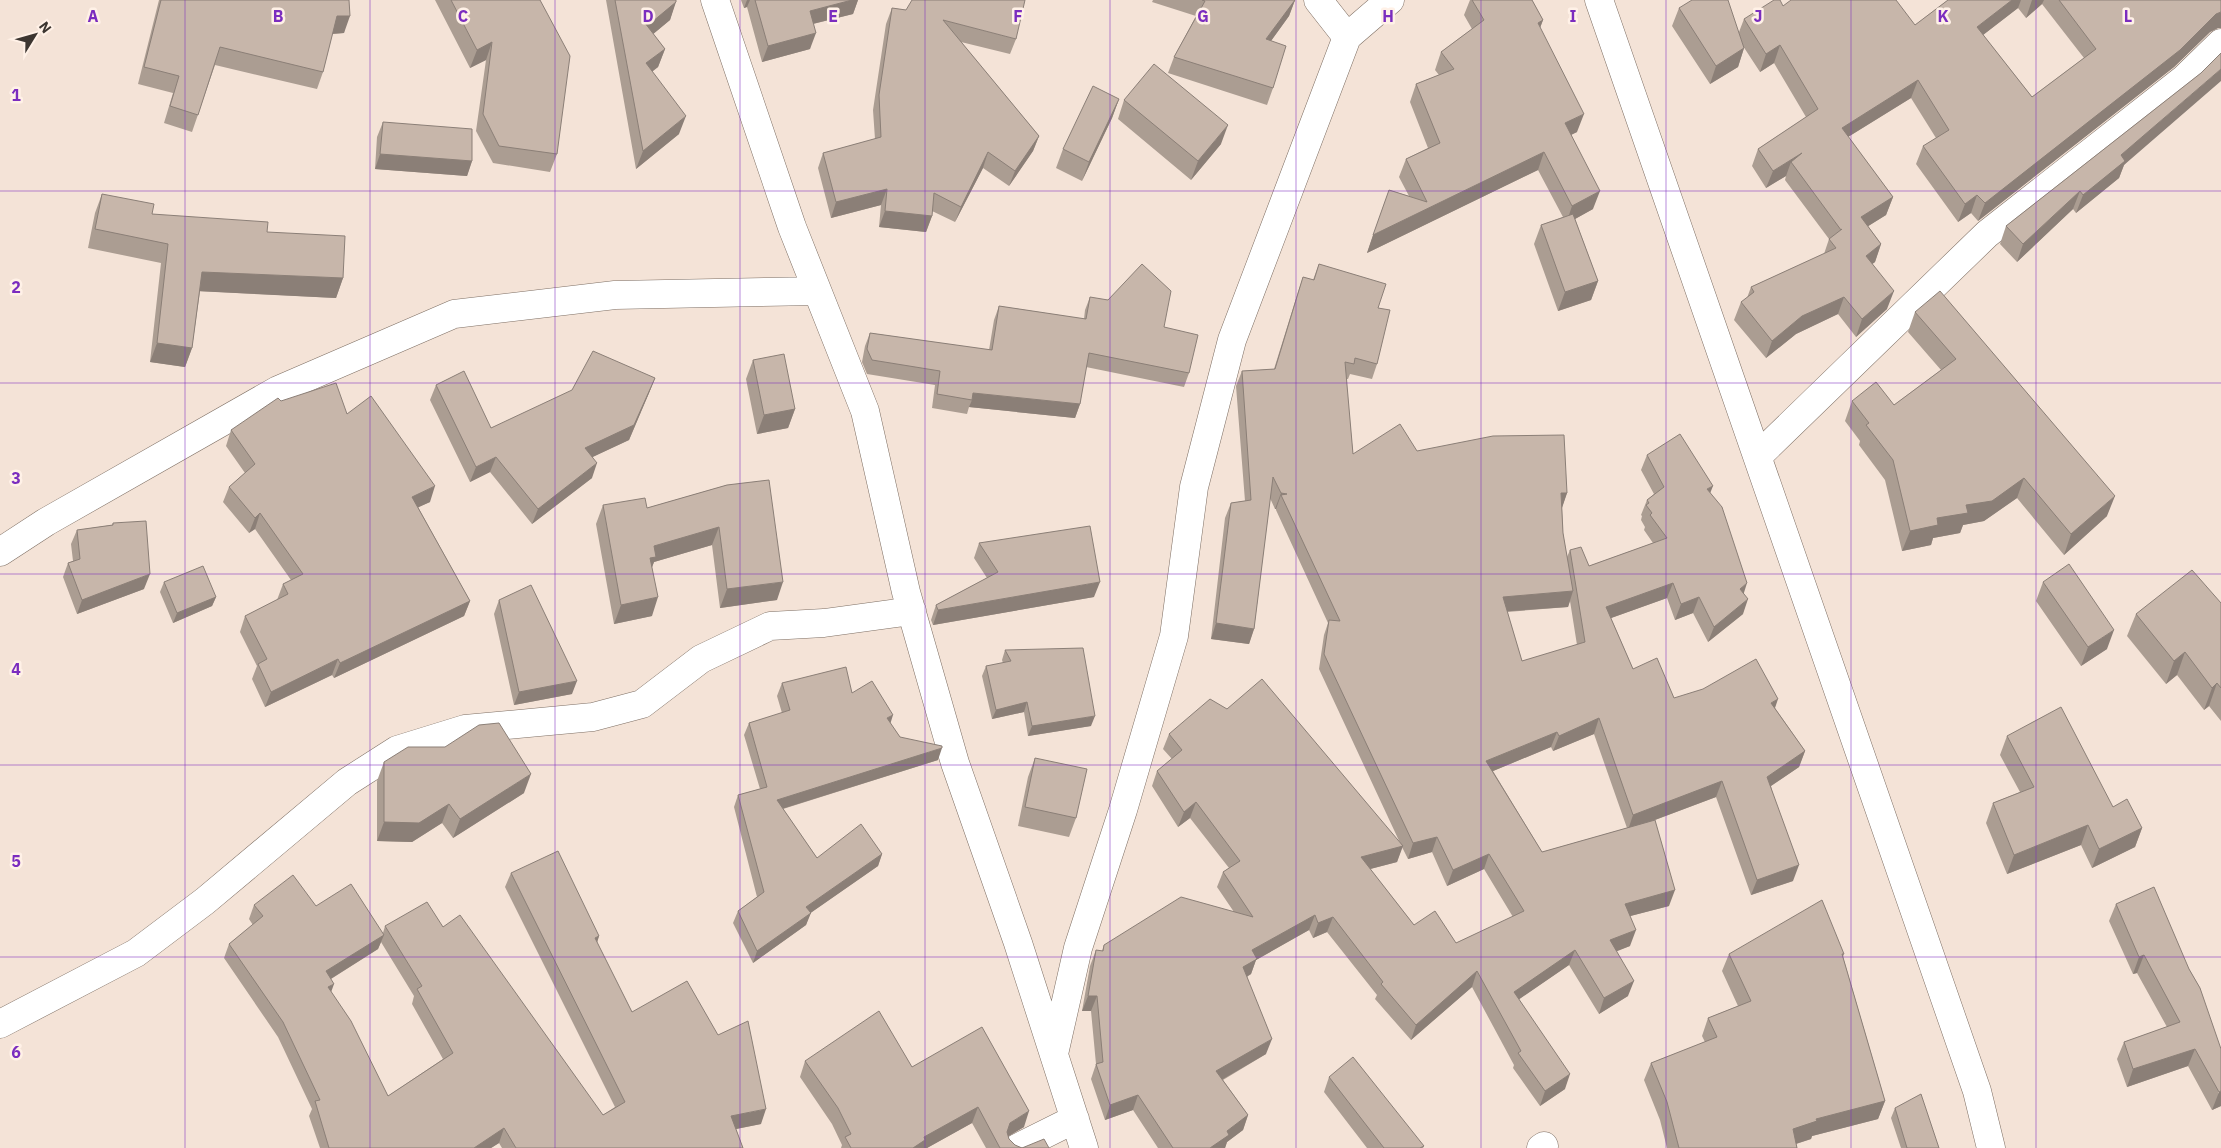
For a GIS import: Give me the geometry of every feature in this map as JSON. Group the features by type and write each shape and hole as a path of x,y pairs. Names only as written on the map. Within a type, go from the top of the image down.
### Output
{"street":[{"path":"715,0 792,227 865,411 912,611 955,763 1018,943 1084,1148"},
{"path":"1318,0 1347,37"},
{"path":"1054,1054 1078,948 1124,810 1174,636 1194,487 1232,340 1347,37 1390,0"},
{"path":"1599,0 1978,1091 1991,1148"},
{"path":"1758,456 1987,234 2184,79 2221,43"},
{"path":"0,552 46,522 278,390 454,314 615,295 817,291"},
{"path":"0,1024 136,953 205,901 347,782 397,750 465,729 593,717 642,704 701,659 770,626 824,623 912,611"},
{"path":"1017,1148 1075,1119"}],"building":[{"path":"161,0 349,0 350,16 337,16 323,72 220,47 198,115 170,106 179,76 144,67"},
{"path":"451,0 540,0 570,56 557,154 499,146 483,114 492,42 477,50"},
{"path":"615,0 676,0 652,22 645,23 665,49 646,63 686,116 643,151"},
{"path":"755,0 852,0 810,11 816,33 768,46"},
{"path":"912,0 1025,0 1016,39 943,20 1039,136 1015,171 988,152 961,207 934,193 932,216 885,211 887,189 836,202 823,153 881,137 879,95 892,8 906,10"},
{"path":"1202,0 1295,0 1266,39 1286,46 1273,88 1174,57 1205,1"},
{"path":"1472,0 1532,0 1543,20 1538,23 1584,114 1565,123 1600,191 1572,206 1544,152 1373,235 1389,190 1427,202 1406,159 1440,143 1416,84 1454,69 1441,52 1484,20"},
{"path":"1692,0 1728,0 1744,48 1716,66 1679,8"},
{"path":"1774,0 1780,0 1783,6 1791,0 1896,0 1915,25 1948,0 2012,0 1977,27 2032,97 2096,49 2059,0 2221,0 2221,12 2216,14 2180,50 1985,203 1977,195 1965,204 1923,146 1949,130 1918,80 1842,128 1893,197 1861,217 1881,244 1866,256 1894,291 1862,319 1844,297 1802,316 1772,341 1741,302 1754,292 1751,287 1836,248 1829,239 1841,230 1791,162 1802,153 1773,171 1758,149 1818,109 1780,45 1766,54 1744,19"},
{"path":"2221,53 2221,69 2121,155 2125,161 2083,195 2080,191 2023,244 2006,226 2201,73"},
{"path":"1154,64 1228,125 1198,161 1124,100"},
{"path":"1093,86 1119,99 1089,162 1063,149"},
{"path":"383,122 472,129 472,161 380,154"},
{"path":"102,194 154,204 152,214 268,222 267,232 345,236 343,278 202,272 192,348 157,343 168,244 95,229"},
{"path":"1573,214 1598,281 1565,292 1541,225"},
{"path":"1142,264 1171,291 1164,327 1198,335 1189,373 1089,353 1080,404 973,393 972,400 937,394 940,371 872,360 867,349 870,333 992,350 999,306 1086,319 1090,297 1108,300"},
{"path":"1319,264 1386,284 1378,308 1390,310 1377,364 1355,358 1354,364 1345,362 1353,454 1400,424 1417,451 1493,436 1564,435 1567,493 1561,493 1563,533 1573,591 1503,597 1522,661 1585,642 1570,550 1581,547 1589,566 1667,538 1650,515 1652,513 1646,505 1649,503 1647,500 1664,487 1647,455 1680,434 1713,486 1707,489 1722,507 1747,583 1740,589 1748,599 1714,627 1699,597 1681,604 1673,583 1606,607 1633,669 1657,658 1674,698 1703,689 1756,659 1778,699 1771,703 1805,751 1767,777 1799,865 1757,880 1722,781 1633,815 1599,718 1559,736 1557,732 1486,761 1542,852 1655,820 1675,890 1625,904 1636,930 1610,940 1634,981 1604,998 1575,950 1514,992 1570,1074 1545,1091 1518,1053 1521,1051 1477,971 1416,1025 1381,984 1383,982 1333,917 1318,923 1315,915 1252,950 1257,959 1243,967 1272,1039 1216,1071 1248,1115 1227,1131 1229,1135 1210,1148 1173,1148 1138,1095 1110,1105 1096,1064 1103,1062 1097,996 1088,996 1096,950 1103,951 1104,945 1181,897 1253,917 1223,872 1240,861 1196,802 1184,812 1157,771 1182,750 1169,734 1210,699 1227,709 1262,679 1403,846 1361,857 1414,925 1435,911 1456,943 1524,911 1489,854 1453,870 1437,837 1413,843 1324,654 1329,620 1340,621 1281,495 1287,494 1281,493 1273,477 1254,629 1216,623 1231,503 1251,500 1242,371 1275,369 1303,277 1314,280"},
{"path":"1940,291 2115,496 2071,534 2024,478 1992,501 1966,505 1968,513 1937,518 1938,525 1910,531 1893,460 1866,425 1869,423 1852,401 1876,382 1894,405 1956,359 1915,312"},
{"path":"593,351 655,378 634,425 585,448 597,463 538,509 496,457 476,467 436,385 464,371 491,428 572,390"},
{"path":"784,354 795,409 764,415 753,360"},
{"path":"336,383 347,414 371,396 435,486 412,497 470,601 340,663 338,659 271,692 258,664 267,659 245,616 288,594 283,584 303,574 260,513 255,518 229,487 255,464 231,430 278,398 281,401"},
{"path":"769,480 783,582 727,589 719,527 654,546 656,557 650,558 658,597 621,605 603,505 645,498 647,508 727,485"},
{"path":"146,521 150,574 82,600 68,563 80,559 77,530 113,525 113,523"},
{"path":"1090,526 1100,582 938,610 936,605 998,572 979,543"},
{"path":"2069,564 2114,630 2088,647 2043,582"},
{"path":"203,566 216,597 177,613 164,582"},
{"path":"2192,570 2221,603 2221,688 2217,683 2212,688 2185,652 2174,661 2136,614"},
{"path":"531,585 577,681 519,692 499,600"},
{"path":"1083,648 1095,716 1032,726 1027,702 996,710 986,666 1011,661 1005,650"},
{"path":"846,667 852,693 872,681 893,715 887,718 900,737 942,746 942,748 777,800 817,858 861,824 882,854 806,907 811,913 757,951 738,911 764,892 738,795 767,787 749,723 790,710 782,683"},
{"path":"2061,707 2113,807 2127,799 2142,828 2099,849 2088,825 2014,855 1993,803 2034,787 2007,736"},
{"path":"499,723 531,774 460,819 449,804 419,823 384,822 384,762 408,747 445,747 479,725"},
{"path":"1035,758 1087,769 1076,818 1025,807"},
{"path":"558,851 599,936 595,938 632,1012 687,981 718,1035 748,1021 766,1109 731,1116 743,1148 516,1148 504,1128 474,1148 329,1148 315,1101 320,1100 283,1022 229,944 263,916 254,905 293,875 316,906 351,884 384,935 326,971 334,984 328,987 351,1021 388,1096 453,1053 417,989 422,986 385,926 427,902 443,927 460,915 603,1115 625,1102 511,873"},
{"path":"2154,887 2189,969 2200,988 2221,1049 2221,1091 2219,1092 2195,1049 2133,1069 2124,1042 2180,1022 2144,955 2139,957 2116,904"},
{"path":"1822,900 1844,954 1842,954 1885,1101 1816,1119 1817,1121 1793,1129 1797,1148 1679,1148 1667,1102 1651,1063 1717,1037 1708,1018 1751,1001 1729,954"},
{"path":"879,1011 912,1067 982,1027 1029,1111 1010,1123 1007,1132 1009,1139 1015,1145 1022,1148 1000,1148 978,1107 924,1137 925,1140 913,1148 851,1148 845,1137 851,1134 838,1108 805,1061"},
{"path":"1353,1057 1424,1146 1420,1148 1384,1148 1329,1077"},
{"path":"1921,1094 1939,1148 1907,1148 1895,1108"},
{"path":"1044,1139 1049,1148 1022,1148"}]}
